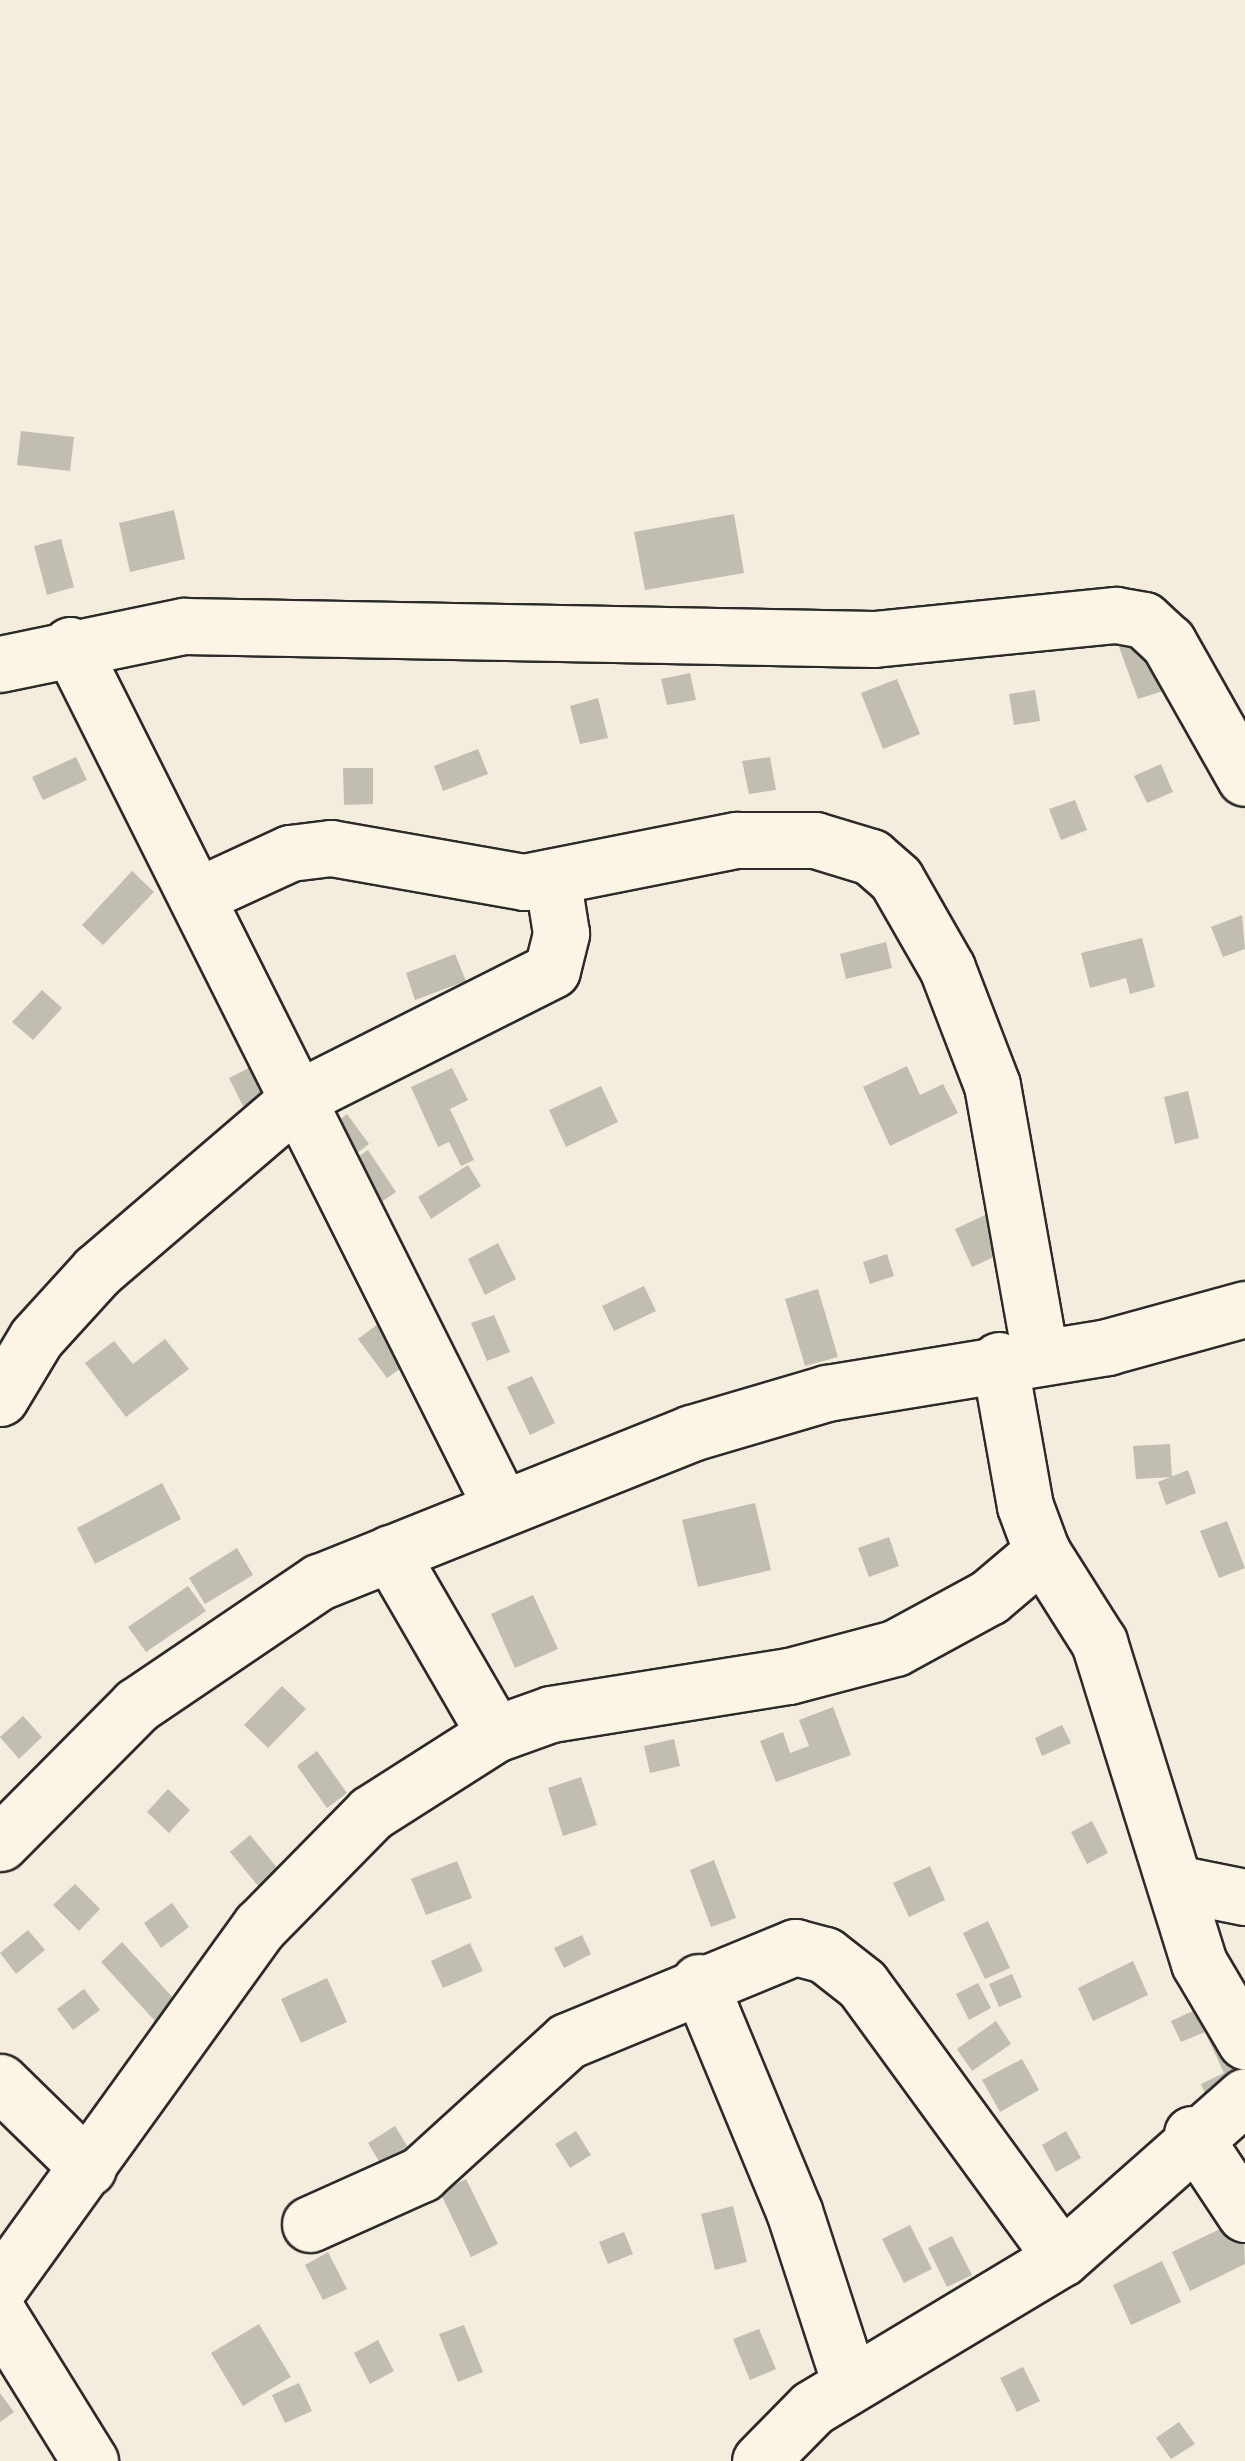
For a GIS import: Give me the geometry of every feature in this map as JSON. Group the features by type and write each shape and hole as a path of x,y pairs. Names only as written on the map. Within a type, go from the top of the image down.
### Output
{"street":[{"path":"0,664 70,645 184,626 874,640 1116,615 1144,620 1168,642 1245,778"},
{"path":"70,645 201,894 502,1508"},
{"path":"201,894 319,848 458,877 552,877 669,850 776,840 850,846 896,879 948,968 992,1085 1042,1552 1099,1642 1180,1884 1212,1995 1245,2041"},
{"path":"0,1398 36,1338 97,1271 300,1097 552,970 561,932 552,877"},
{"path":"0,1843 137,1705 212,1646 319,1582 691,1432 827,1393 1183,1332 1245,1309"},
{"path":"0,2286 260,1926 324,1854 495,1734 551,1714 789,1676 895,1648 989,1597 1042,1552"},
{"path":"390,1553 495,1734"},
{"path":"1180,1884 1245,1897"},
{"path":"310,2224 421,2174 567,2041 699,1982 795,1947 825,1954 862,1984 1062,2258"},
{"path":"699,1982 794,2211 850,2383"},
{"path":"0,2082 88,2168"},
{"path":"760,2461 850,2383 1062,2258 1128,2206 1192,2134 1245,2096"},
{"path":"1192,2134 1245,2214"},
{"path":"0,2316 90,2461"}],"building":[{"path":"21,431 74,437 70,471 17,465"},
{"path":"174,510 185,559 130,572 119,523"},
{"path":"734,514 744,573 645,590 634,532"},
{"path":"61,539 74,587 47,595 34,546"},
{"path":"1144,638 1163,691 1138,699 1119,647"},
{"path":"690,673 696,700 667,705 661,679"},
{"path":"897,679 920,734 883,749 861,693"},
{"path":"1035,690 1040,721 1014,725 1009,694"},
{"path":"598,698 608,738 580,744 570,706"},
{"path":"478,749 488,774 443,791 434,766"},
{"path":"76,757 87,780 43,800 32,777"},
{"path":"770,757 776,790 749,794 742,761"},
{"path":"1161,764 1173,792 1147,803 1134,776"},
{"path":"343,768 373,768 373,804 344,805"},
{"path":"1075,800 1087,830 1061,840 1049,809"},
{"path":"132,871 154,892 103,945 82,925"},
{"path":"1242,915 1245,949 1223,957 1211,927"},
{"path":"1142,938 1155,987 1130,994 1126,978 1090,988 1081,953"},
{"path":"886,942 892,968 846,979 840,954"},
{"path":"455,954 466,981 415,1000 406,973"},
{"path":"42,990 62,1008 33,1040 12,1022"},
{"path":"266,1059 280,1087 243,1106 229,1078"},
{"path":"907,1066 920,1095 943,1084 958,1113 890,1146 863,1087"},
{"path":"452,1068 468,1100 450,1109 474,1160 461,1166 449,1142 438,1147 411,1087"},
{"path":"601,1086 618,1122 566,1147 549,1110"},
{"path":"1188,1091 1199,1138 1175,1144 1164,1097"},
{"path":"347,1114 369,1144 344,1163 322,1134"},
{"path":"368,1150 396,1192 374,1207 346,1165"},
{"path":"468,1165 481,1186 431,1219 418,1197"},
{"path":"1009,1204 1026,1242 972,1267 955,1229"},
{"path":"498,1243 516,1279 485,1295 468,1259"},
{"path":"887,1254 894,1276 870,1284 863,1262"},
{"path":"644,1286 656,1311 614,1331 602,1306"},
{"path":"818,1289 838,1357 805,1366 785,1299"},
{"path":"494,1315 510,1352 487,1361 471,1323"},
{"path":"378,1324 407,1364 387,1378 358,1339"},
{"path":"165,1339 189,1369 126,1417 85,1363 114,1341 133,1364"},
{"path":"532,1376 555,1423 530,1435 507,1387"},
{"path":"1170,1444 1172,1477 1136,1479 1133,1446"},
{"path":"1188,1470 1196,1493 1166,1505 1158,1482"},
{"path":"162,1483 181,1519 95,1564 77,1528"},
{"path":"755,1503 771,1570 698,1587 682,1520"},
{"path":"1227,1521 1245,1568 1219,1578 1200,1531"},
{"path":"889,1537 899,1566 869,1577 858,1548"},
{"path":"237,1548 253,1575 205,1604 189,1578"},
{"path":"188,1586 206,1611 146,1652 128,1627"},
{"path":"533,1595 558,1649 515,1668 491,1614"},
{"path":"282,1686 306,1709 268,1748 244,1725"},
{"path":"833,1707 851,1755 776,1782 760,1741 783,1732 790,1753 809,1746 799,1720"},
{"path":"23,1716 42,1737 19,1759 0,1737"},
{"path":"1062,1725 1071,1743 1042,1756 1035,1738"},
{"path":"674,1739 680,1766 650,1773 644,1746"},
{"path":"317,1751 347,1793 327,1808 297,1766"},
{"path":"581,1777 597,1825 563,1836 548,1788"},
{"path":"168,1789 190,1810 169,1833 147,1812"},
{"path":"1092,1821 1108,1853 1087,1864 1071,1832"},
{"path":"250,1835 279,1870 259,1887 230,1852"},
{"path":"714,1860 736,1918 711,1927 690,1870"},
{"path":"457,1861 472,1898 426,1915 411,1879"},
{"path":"930,1866 945,1900 909,1917 893,1883"},
{"path":"75,1884 100,1909 79,1931 53,1905"},
{"path":"172,1903 189,1927 161,1948 144,1923"},
{"path":"988,1921 1010,1968 985,1979 963,1933"},
{"path":"28,1930 45,1950 16,1974 0,1953"},
{"path":"582,1935 591,1954 564,1968 554,1948"},
{"path":"122,1942 187,2013 166,2033 101,1962"},
{"path":"470,1943 483,1971 443,1988 431,1961"},
{"path":"1133,1961 1148,1995 1093,2021 1078,1988"},
{"path":"1012,1974 1022,1997 999,2007 989,1984"},
{"path":"327,1978 347,2022 301,2043 281,1999"},
{"path":"978,1983 991,2008 969,2020 956,1994"},
{"path":"84,1989 100,2010 73,2030 57,2009"},
{"path":"1228,1995 1245,2032 1245,2089 1210,2105 1201,2084 1224,2073 1205,2032 1181,2042 1171,2021"},
{"path":"996,2021 1011,2044 972,2071 957,2049"},
{"path":"1022,2059 1039,2090 1000,2112 982,2080"},
{"path":"395,2126 415,2159 388,2176 368,2143"},
{"path":"576,2131 591,2155 570,2168 555,2144"},
{"path":"1066,2131 1081,2158 1056,2172 1042,2145"},
{"path":"466,2179 498,2244 471,2257 440,2192"},
{"path":"733,2206 747,2262 715,2270 701,2214"},
{"path":"1243,2218 1245,2264 1190,2291 1172,2252"},
{"path":"910,2225 932,2269 904,2283 882,2239"},
{"path":"624,2232 633,2254 608,2264 599,2242"},
{"path":"952,2236 972,2275 947,2287 928,2248"},
{"path":"328,2252 347,2289 323,2300 305,2265"},
{"path":"1162,2261 1181,2302 1131,2325 1113,2285"},
{"path":"259,2324 291,2377 243,2406 211,2353"},
{"path":"464,2325 483,2372 458,2382 439,2334"},
{"path":"759,2329 776,2369 750,2380 733,2339"},
{"path":"378,2340 394,2371 370,2384 354,2353"},
{"path":"1023,2367 1040,2401 1017,2412 1000,2378"},
{"path":"299,2383 312,2411 285,2423 272,2395"},
{"path":"0,2393 14,2412 0,2422"},
{"path":"1179,2422 1195,2444 1171,2459 1156,2438"}]}
